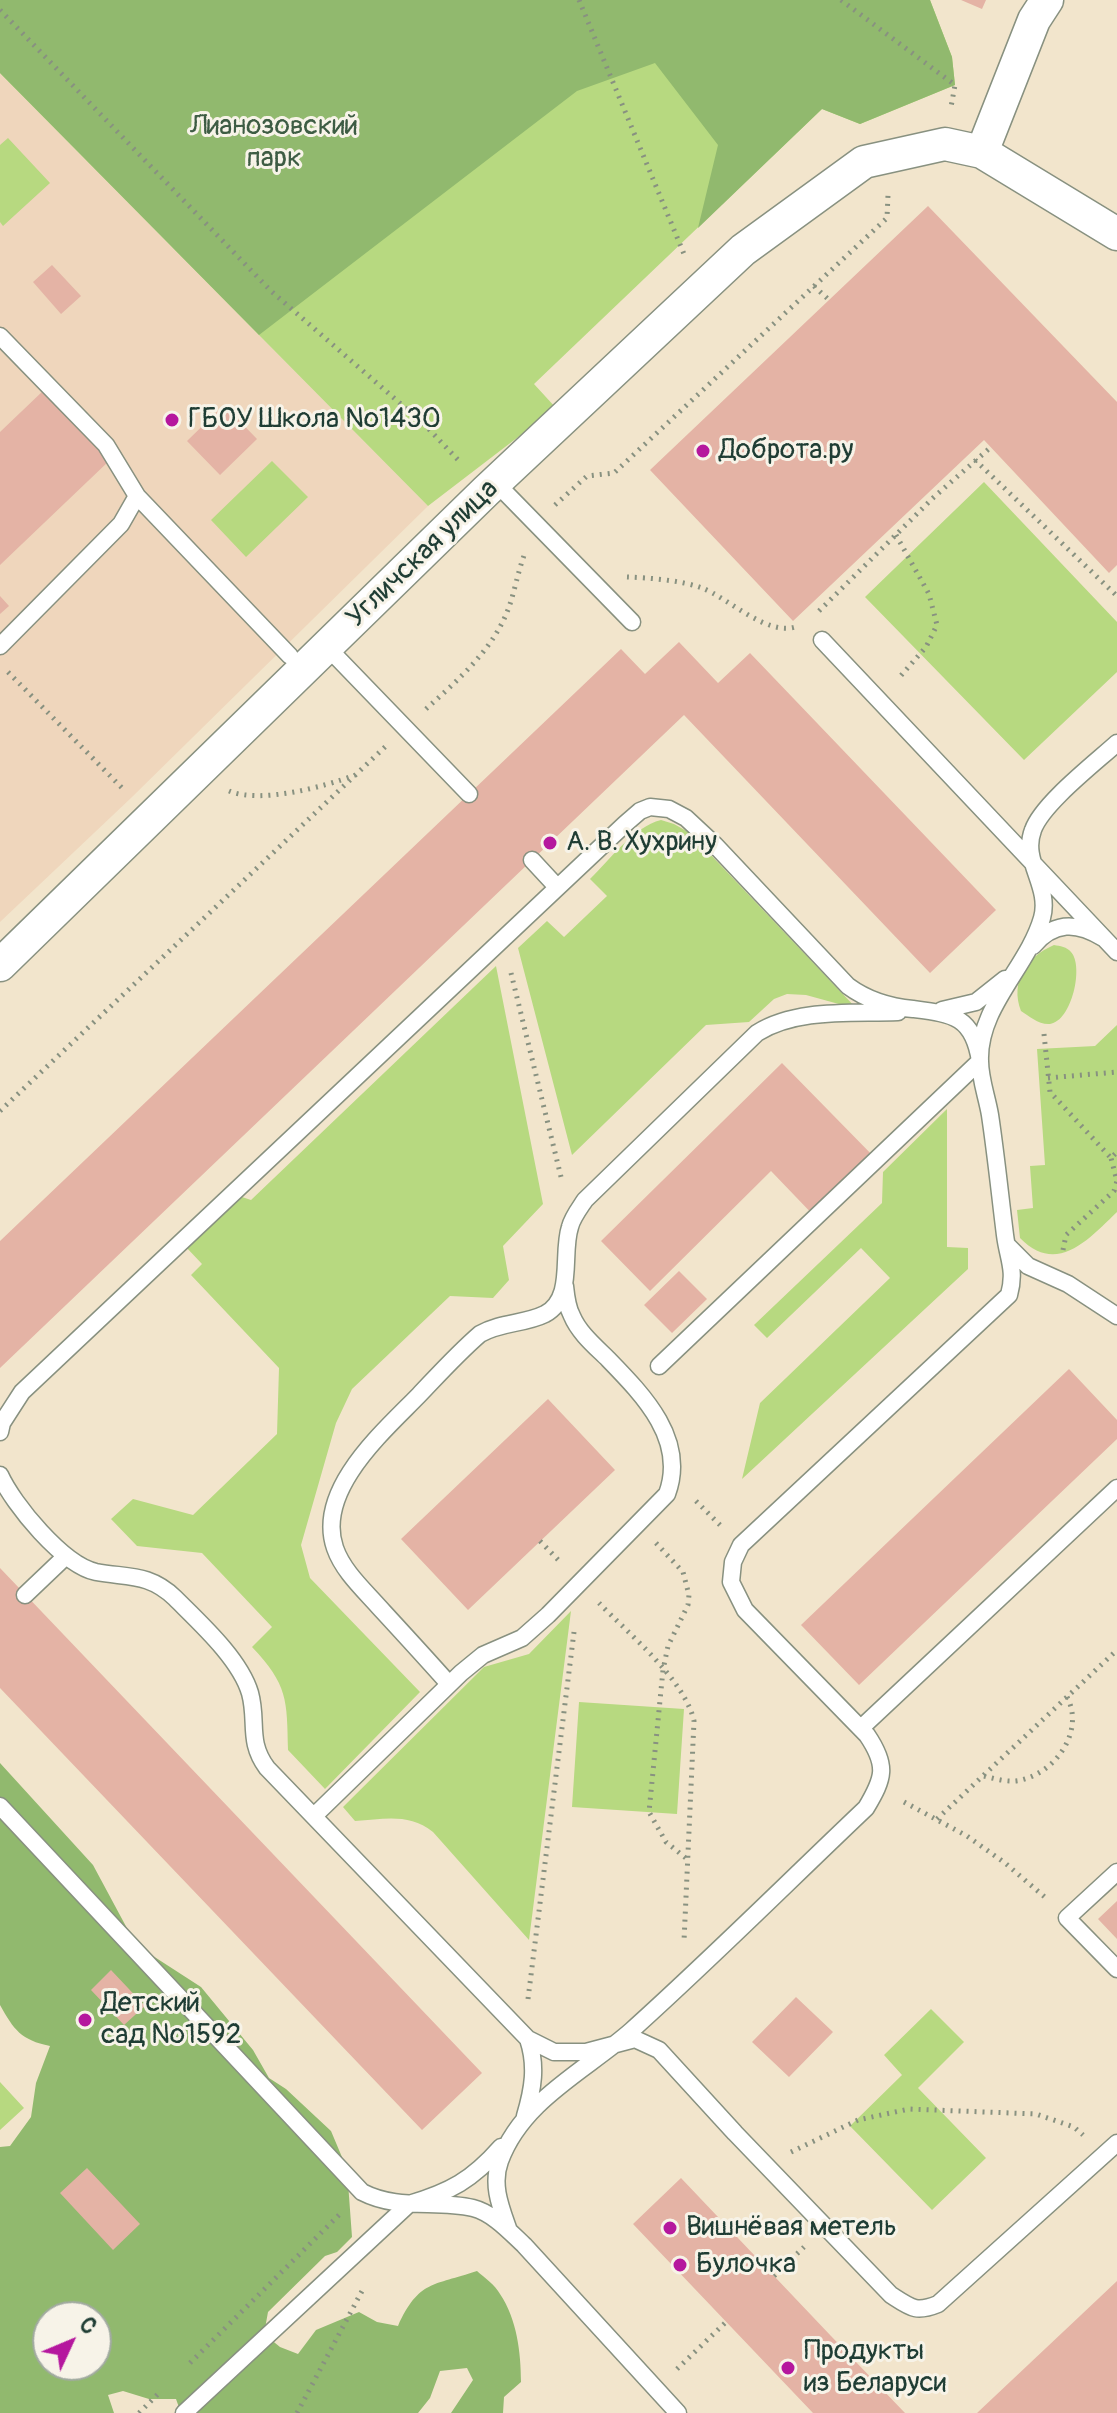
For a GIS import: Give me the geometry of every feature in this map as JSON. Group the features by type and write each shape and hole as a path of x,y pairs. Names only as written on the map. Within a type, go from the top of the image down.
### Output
{"street":[{"path":"982,152 1034,20 1047,0"},
{"name":"Угличская улица","path":"0,965 491,487 743,250 864,162 945,144"},
{"path":"945,144 982,152 1117,234"}],"lane":[{"path":"0,336 106,445 137,496 290,656"},
{"path":"491,487 536,523 632,622"},
{"path":"0,646 121,524 137,496"},
{"path":"822,640 1117,952"},
{"path":"327,647 469,794"},
{"path":"659,1366 980,1061 990,1017 1042,921 1045,907 1043,891 1029,848 1033,829 1051,805 1117,743"},
{"path":"0,1432 2,1423 22,1392 557,887 640,811 657,806 686,818 715,845 848,986 862,997 898,1007 947,1012 975,1038 990,1113 1006,1245 1014,1278 1009,1295"},
{"path":"532,860 557,887"},
{"path":"314,1816 449,1684 483,1655 522,1638 580,1584 667,1494 673,1477 671,1451 656,1415 631,1382 572,1318 565,1286 569,1229 585,1200 599,1184 757,1033 774,1022 816,1016 955,1009 976,1002 1008,976 1041,938 1063,925 1087,928 1103,938"},
{"path":"1006,1245 1028,1266 1065,1282 1117,1316"},
{"path":"184,2413 409,2204 440,2195 471,2178 546,2098 629,2032 866,1808 883,1778 879,1754 861,1728 745,1610 731,1582 733,1562 741,1545 1009,1295 1029,1281 1045,1279 1065,1282"},
{"path":"449,1684 342,1564 334,1547 332,1532 338,1500 346,1478 363,1452 459,1353 480,1334 495,1326 546,1313 556,1303 565,1286"},
{"path":"0,1475 15,1501 66,1556 95,1572 128,1574 151,1581 173,1596 240,1670 250,1693 254,1742 259,1756 528,2039 554,2052 586,2052 635,2039 659,2050 891,2295 910,2307 923,2310 938,2304 1115,2145"},
{"path":"861,1728 1117,1488"},
{"path":"25,1595 66,1556"},
{"path":"0,1806 362,2192 380,2201 476,2209 496,2220 678,2413"},
{"path":"1117,1872 1067,1918 1117,1969"},
{"path":"509,2231 498,2201 497,2170 523,2122 531,2094 534,2071 528,2039"}],"path":[{"path":"579,0 699,292"},
{"path":"841,0 955,85 945,144"},
{"path":"0,10 271,291 424,424 491,487"},
{"path":"0,1111 463,674 491,643 509,608 517,572 536,523 587,476 614,473 887,218 889,191"},
{"path":"814,286 829,300"},
{"path":"819,611 991,447"},
{"path":"975,460 1117,596"},
{"path":"879,701 926,647 937,625 929,594 896,535"},
{"path":"573,561 596,571 702,588 754,618 783,629 792,629 808,622"},
{"path":"0,664 131,798"},
{"path":"228,791 254,797 326,786 357,774"},
{"path":"502,938 553,1138 569,1229"},
{"path":"1044,1034 1052,1095 1111,1158 1117,1181 1114,1191 1063,1239 1065,1282"},
{"path":"1048,1078 1117,1072"},
{"path":"1111,1158 1117,1152"},
{"path":"673,1477 741,1545"},
{"path":"639,1525 675,1561 688,1584 688,1605 668,1646 663,1670 649,1812 666,1842 687,1859"},
{"path":"580,1584 663,1670 687,1700 694,1721 682,1982"},
{"path":"528,2039 527,2007 580,1584"},
{"path":"937,1819 1117,1650"},
{"path":"983,1776 1020,1781 1053,1762 1070,1737 1073,1714 1067,1697"},
{"path":"880,1785 905,1803 967,1836 1005,1863 1067,1918"},
{"path":"755,2154 766,2158 781,2156 858,2120 909,2109 1036,2114 1074,2127 1101,2150 1115,2145"},
{"path":"184,2369 362,2192"},
{"path":"774,2276 825,2227"},
{"path":"297,2413 364,2288"},
{"path":"655,2389 726,2322"},
{"path":"139,2413 161,2391"}],"shaded area":[{"name":"ГБОУ Школа №1430","path":"0,73 428,506 0,922"}],"green space":[{"name":"Лианозовский парк","path":"0,0 930,0 952,57 955,85 860,124 822,109 534,384 556,408 428,506 0,73"},
{"name":"Лианозовский парк","path":"0,0 930,0 952,57 955,85 860,124 822,109 698,228 718,145 655,63 577,91 259,335 0,73"},
{"path":"8,138 50,183 3,226 0,222 0,145"},
{"path":"272,461 308,497 246,557 211,520"},
{"path":"984,482 1117,622 1117,672 1024,760 865,597"},
{"path":"661,820 690,833 857,1009 806,995 787,994 774,999 749,1022 706,1025 572,1155 518,948 547,921 564,937 607,896 590,879 622,845"},
{"path":"1054,945 1071,952 1075,959 1076,980 1070,1004 1064,1013 1058,1021 1046,1024 1021,1011 1018,990 1028,964"},
{"path":"496,966 543,1204 503,1246 509,1280 493,1298 450,1296 352,1389 336,1423 301,1545 310,1578 420,1692 325,1789 288,1750 283,1694 273,1672 252,1647 272,1627 202,1553 137,1546 111,1519 133,1499 193,1515 277,1434 279,1368 191,1275 202,1264 185,1246 239,1196 251,1200"},
{"path":"1117,1025 1117,1212 1084,1242 1060,1254 1047,1254 1020,1238 1017,1210 1033,1208 1030,1166 1045,1165 1037,1049 1095,1046"},
{"path":"947,1109 947,1247 968,1248 968,1269 742,1479 760,1403 890,1278 861,1248 767,1338 754,1325 882,1203 883,1172"},
{"path":"571,1611 529,1940 433,1832 406,1820 355,1821 343,1807 484,1667 529,1654"},
{"path":"579,1702 684,1709 677,1814 572,1807"},
{"name":"Детский сад №1592","path":"0,1763 93,1865 136,1945 201,1987 253,2050 269,2078 286,2089 331,2131 347,2169 352,2237 337,2252 325,2256 268,2312 264,2334 280,2347 298,2354 316,2330 359,2312 377,2322 398,2326 421,2292 438,2283 477,2271 500,2294 517,2336 521,2382 504,2397 503,2413 451,2413 473,2380 467,2368 440,2371 430,2398 418,2413 181,2413 176,2399 149,2399 123,2391 108,2395 114,2413 0,2413 0,2147 10,2146 31,2117 36,2083 50,2046 25,2037 0,2005"},
{"path":"931,2009 964,2042 918,2088 986,2158 932,2210 850,2126 902,2075 884,2055"},
{"path":"0,2082 24,2108 0,2130"}],"building":[{"path":"961,0 986,0 982,9"},
{"path":"928,206 1117,402 1117,565 1109,573 984,440 793,621 650,470"},
{"path":"52,265 81,296 61,314 33,282"},
{"path":"44,390 110,460 0,565 0,432"},
{"path":"224,405 257,439 220,475 187,441"},
{"path":"0,596 9,606 0,614"},
{"path":"679,642 718,683 750,653 996,910 930,973 684,715 0,1368 0,1241 621,649 645,674"},
{"path":"782,1063 879,1162 819,1221 771,1171 650,1291 601,1241"},
{"path":"679,1271 707,1299 672,1333 644,1305"},
{"path":"1069,1369 1117,1420 1117,1439 859,1685 801,1625"},
{"path":"548,1399 615,1470 468,1610 401,1539"},
{"path":"0,1568 482,2073 422,2130 0,1688"},
{"path":"1117,1901 1117,1939 1098,1919"},
{"path":"111,1970 145,2006 124,2025 91,1990"},
{"path":"796,1997 833,2032 789,2077 752,2042"},
{"path":"87,2168 140,2224 113,2250 60,2193"},
{"path":"681,2178 905,2413 813,2413 633,2224"},
{"path":"1117,2281 1117,2413 977,2413 1081,2315"}],"place":[{"name":"ГБОУ Школа №1430","path":"172,420"},
{"name":"Доброта.ру","path":"703,451"},
{"name":"А. В. Хухрину","path":"550,843"},
{"name":"Детский сад №1592","path":"85,2020"},
{"name":"Вишнёвая метель","path":"670,2228"},
{"name":"Булочка","path":"680,2265"},
{"name":"Продукты из Беларуси","path":"788,2368"}]}
